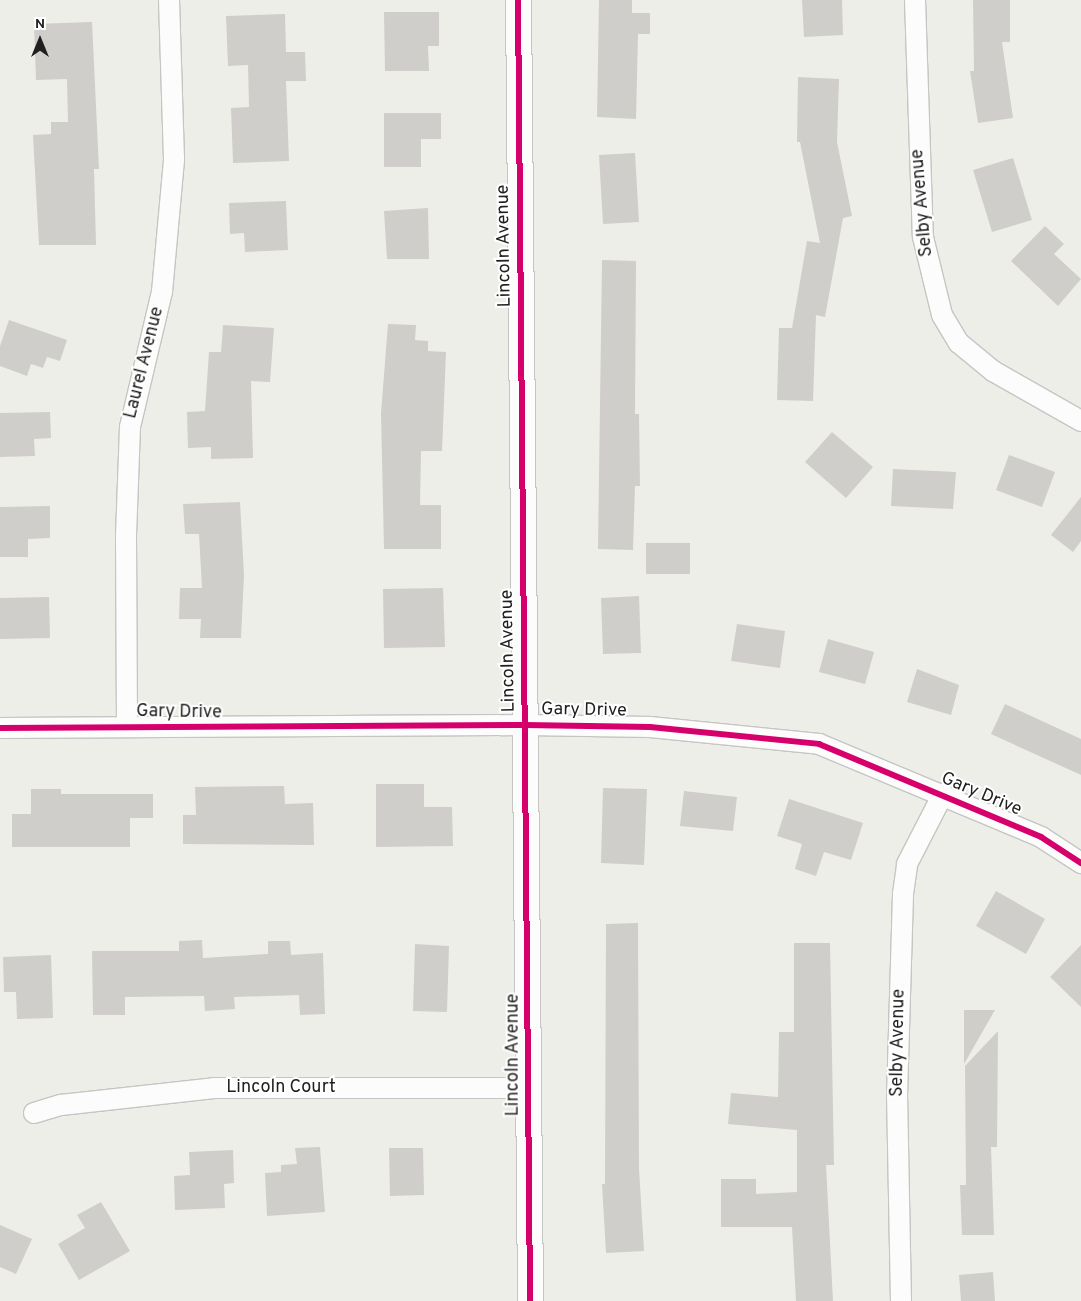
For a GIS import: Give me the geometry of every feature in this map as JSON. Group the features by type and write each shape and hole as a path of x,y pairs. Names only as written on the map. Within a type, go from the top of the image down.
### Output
{"street":[{"name":"Laurel Avenue","path":"127,727 130,427 162,292 174,159 169,0"},
{"name":"Lincoln Avenue","path":"518,0 530,1301"},
{"name":"Selby Avenue","path":"915,0 923,237 942,315 958,343 993,371 1081,421"},
{"name":"Gary Drive","path":"0,728 525,724 650,727 819,744 1041,837 1081,863"},
{"name":"Selby Avenue","path":"901,1301 897,1097 903,894 907,864 942,794"},
{"name":"Lincoln Court","path":"34,1113 61,1105 214,1088 529,1088"}],"building":[{"path":"599,0 632,0 632,13 650,13 650,34 638,34 636,119 597,117"},
{"path":"802,0 842,0 843,35 804,37"},
{"path":"973,0 1010,0 1010,42 1002,42 1013,118 978,123 970,71 974,71"},
{"path":"384,12 439,12 439,46 428,46 429,71 385,71"},
{"path":"285,14 286,52 305,52 306,81 286,81 289,161 233,163 231,108 249,107 248,65 228,66 226,16"},
{"path":"92,22 99,169 94,169 96,245 39,245 33,135 51,134 51,122 68,122 67,79 36,80 34,24"},
{"path":"798,77 839,79 837,142 852,216 843,218 825,317 816,315 813,401 777,400 779,328 792,328 807,241 820,243 800,142 797,142"},
{"path":"384,113 441,113 441,139 421,139 421,167 384,167"},
{"path":"635,153 639,222 603,224 599,155"},
{"path":"1013,158 1032,220 992,232 973,170"},
{"path":"286,201 288,250 245,252 244,233 230,234 229,203"},
{"path":"428,208 429,259 387,259 384,211"},
{"path":"1045,226 1064,244 1054,254 1081,279 1058,306 1011,261"},
{"path":"602,260 636,261 635,414 639,414 640,486 635,486 633,550 598,549"},
{"path":"9,320 67,340 60,361 47,357 43,368 31,364 27,376 0,366 0,346"},
{"path":"388,324 416,325 415,340 428,341 428,351 446,352 442,451 421,451 420,505 441,505 441,549 384,549 381,413"},
{"path":"223,325 274,328 270,382 251,381 253,458 211,459 211,447 188,448 187,412 205,411 209,352 221,352"},
{"path":"50,412 51,438 34,439 35,456 0,457 0,413"},
{"path":"832,432 873,467 846,498 805,462"},
{"path":"1009,455 1055,472 1042,507 996,490"},
{"path":"893,469 956,472 953,509 891,506"},
{"path":"1081,497 1081,541 1073,552 1051,535"},
{"path":"240,502 244,575 241,638 200,638 201,619 179,619 180,588 202,588 199,534 185,534 183,504"},
{"path":"50,506 50,538 28,539 28,557 0,557 0,507"},
{"path":"646,543 690,543 690,574 646,574"},
{"path":"443,588 445,647 384,648 383,589"},
{"path":"639,596 641,653 603,654 601,598"},
{"path":"49,597 50,638 0,639 0,598"},
{"path":"737,624 785,631 780,668 731,661"},
{"path":"828,639 874,652 865,684 819,672"},
{"path":"917,669 959,685 951,715 907,702"},
{"path":"1005,704 1081,739 1081,775 991,734"},
{"path":"376,784 424,784 424,807 452,807 453,846 376,847"},
{"path":"284,786 285,804 313,803 314,845 183,844 183,815 196,815 195,787"},
{"path":"603,788 647,789 644,865 601,863"},
{"path":"31,789 61,789 61,794 153,794 153,818 130,818 130,847 12,847 12,814 31,814"},
{"path":"684,791 737,797 733,831 680,826"},
{"path":"789,799 863,823 851,860 824,852 816,876 795,869 802,844 777,836"},
{"path":"996,891 1045,919 1026,954 976,926"},
{"path":"638,923 639,1169 644,1251 606,1253 602,1184 605,1184 606,924"},
{"path":"202,940 203,958 268,954 268,941 290,941 291,955 323,953 325,1014 300,1015 299,995 234,997 235,1009 205,1011 204,996 125,997 125,1015 93,1015 92,951 179,951 179,941"},
{"path":"794,943 830,943 834,1165 826,1165 833,1301 796,1301 792,1227 721,1227 721,1179 756,1179 756,1194 797,1192 797,1130 728,1124 731,1093 778,1097 779,1032 794,1032"},
{"path":"415,944 449,946 447,1012 413,1011"},
{"path":"1081,945 1081,1007 1050,977"},
{"path":"51,955 53,1018 17,1019 16,992 4,992 3,957"},
{"path":"964,1010 995,1010 964,1064"},
{"path":"998,1031 997,1147 991,1147 994,1235 962,1235 960,1185 966,1185 965,1066"},
{"path":"320,1147 325,1212 267,1216 265,1173 281,1172 281,1165 297,1164 295,1148"},
{"path":"389,1148 423,1148 424,1195 390,1196"},
{"path":"233,1150 234,1183 224,1184 225,1208 175,1210 174,1176 190,1175 189,1152"},
{"path":"101,1202 130,1251 79,1280 58,1244 85,1228 77,1215"},
{"path":"0,1225 32,1239 16,1274 0,1267"},
{"path":"993,1272 995,1301 961,1301 959,1275"}],"cycle path":[{"path":"518,0 530,1301"},
{"path":"0,728 525,725 650,727 819,744 1041,837 1081,863"}]}
